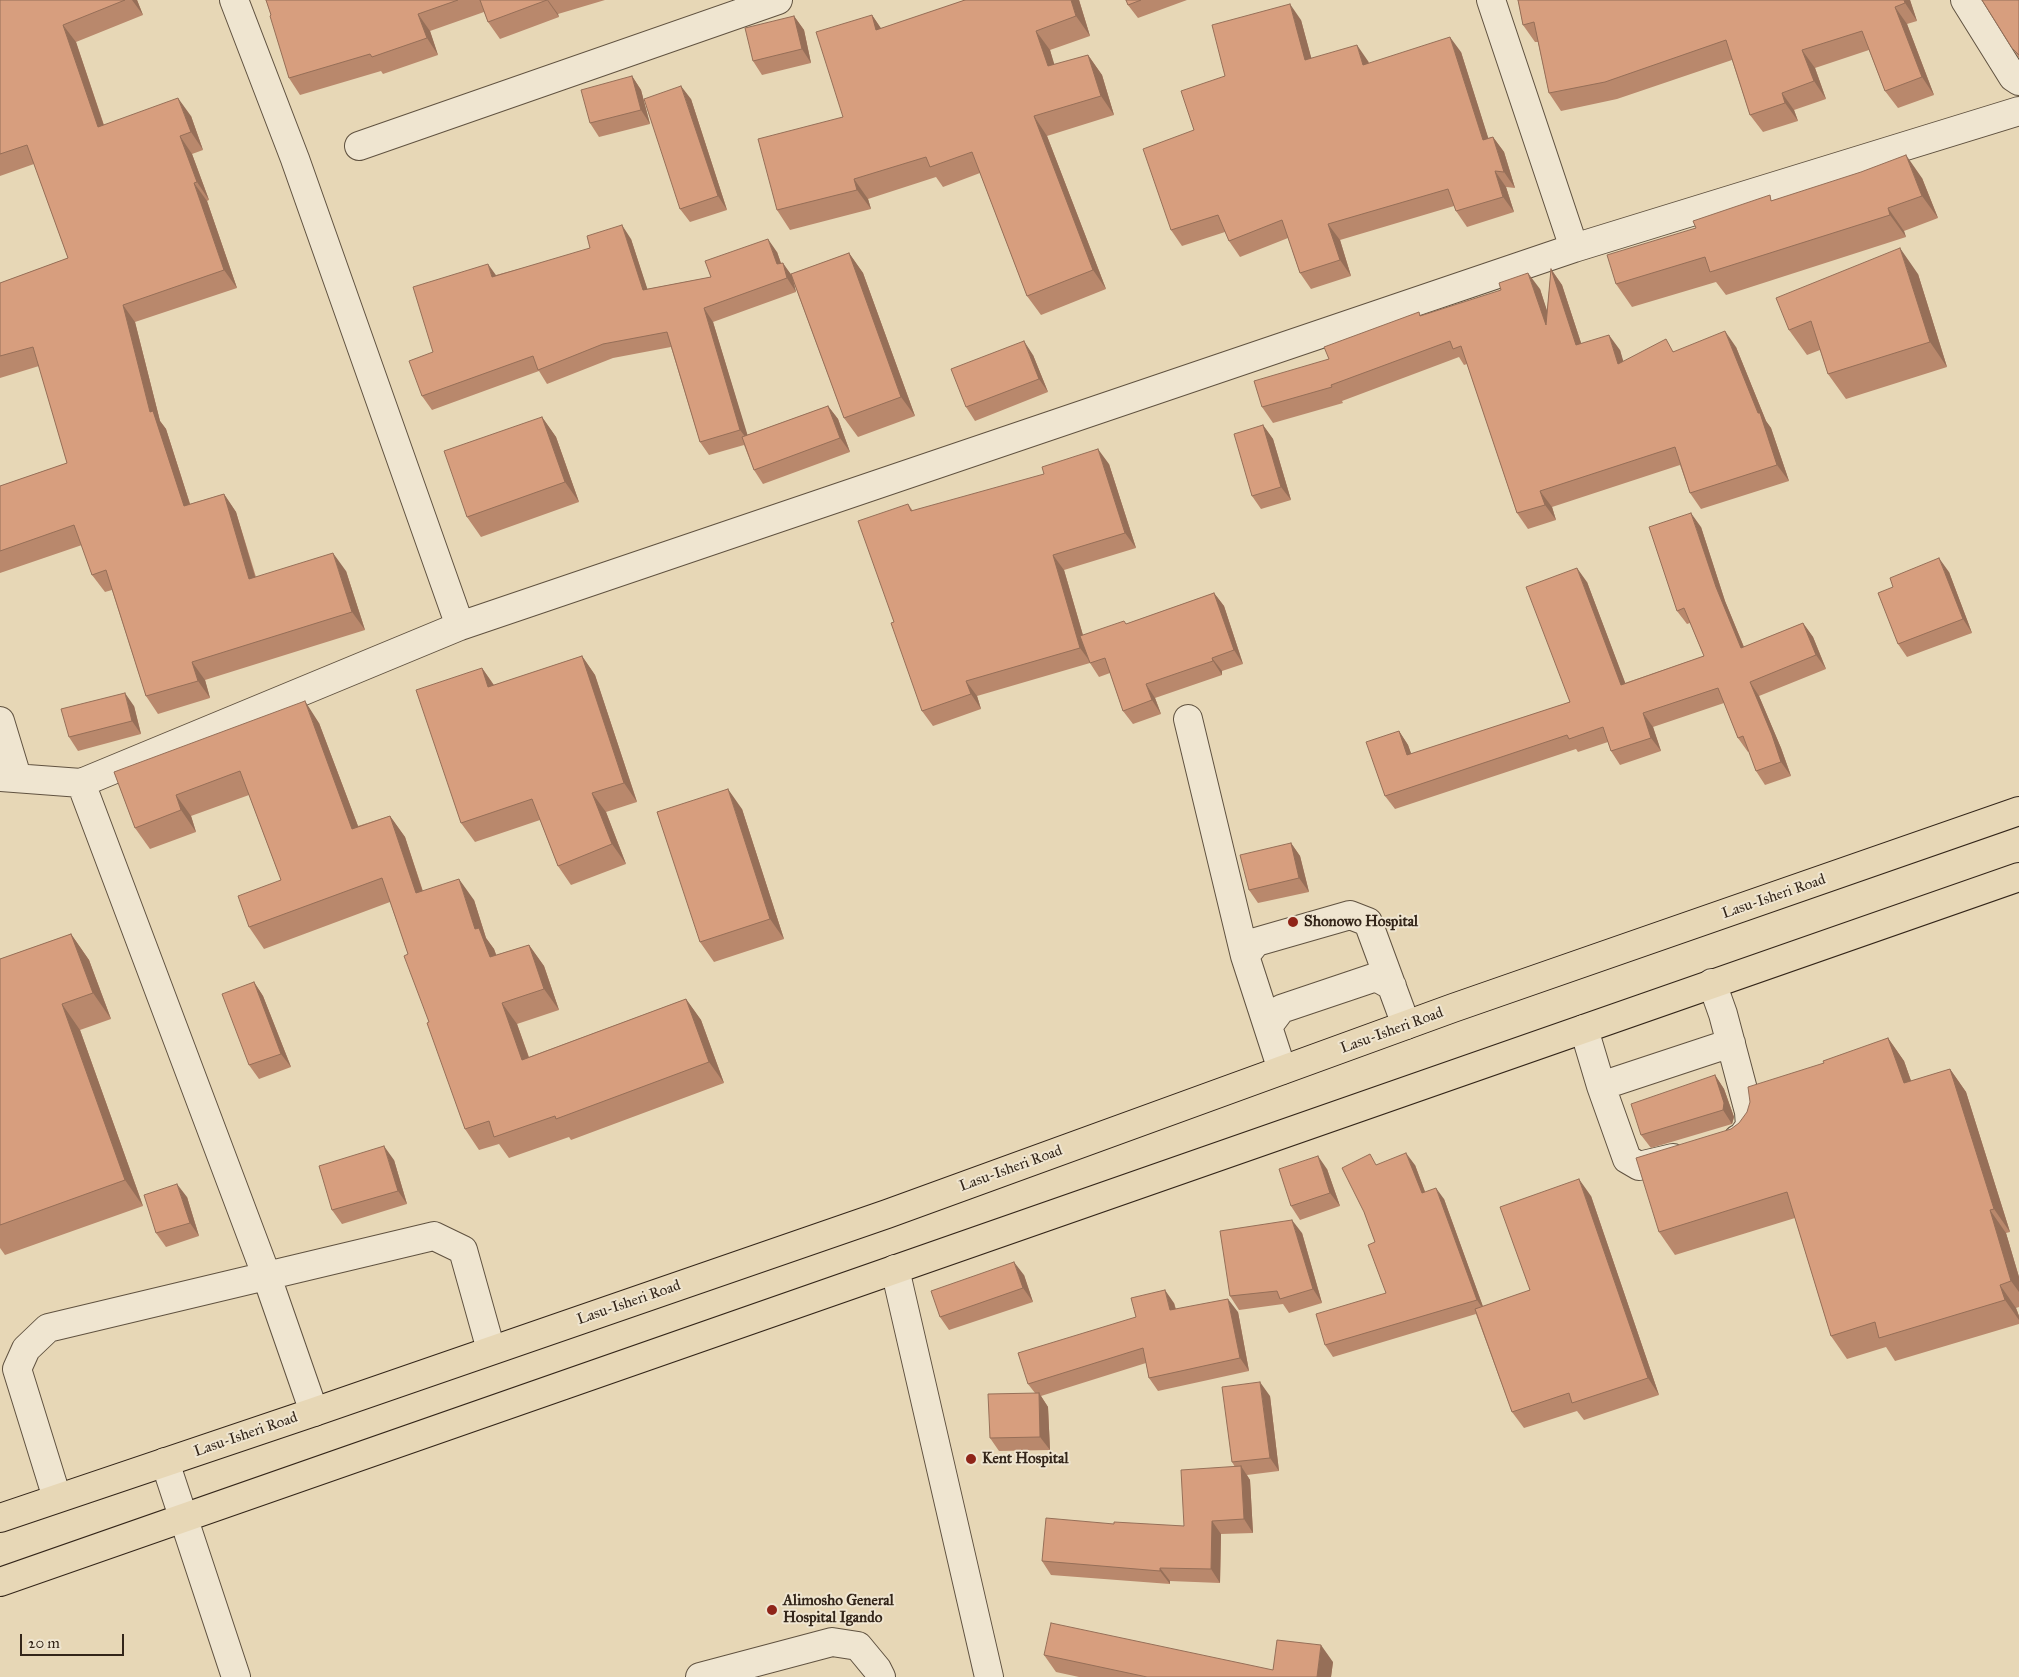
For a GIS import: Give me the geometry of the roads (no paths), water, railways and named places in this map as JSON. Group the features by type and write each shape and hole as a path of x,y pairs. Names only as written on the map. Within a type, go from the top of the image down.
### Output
{"main road":[{"name":"Lasu-Isheri Road","path":"0,1518 314,1412 887,1214 1282,1070 2019,811"},
{"path":"0,1582 2019,877"}],"street":[{"path":"234,0 295,159 460,626"},
{"path":"359,146 778,0"},
{"path":"1491,0 1574,248"},
{"path":"1965,0 2013,77 2019,81"},
{"path":"0,721 9,777 81,783 460,626 1574,248 2019,111"},
{"path":"1188,719 1245,956 1269,1025 1282,1070"},
{"path":"81,783 267,1277 314,1412"},
{"path":"1245,956 1256,942 1350,915 1368,922 1406,1026"},
{"path":"1269,1025 1281,1009 1376,977 1392,986"},
{"path":"1584,1029 1601,1086 1627,1159 1639,1166 1653,1164 1742,1138 1750,1126 1749,1112 1731,1043 1712,984"},
{"path":"1601,1086 1731,1043"},
{"path":"57,1498 17,1369 26,1350 48,1328 434,1236 463,1250 491,1350"},
{"path":"895,1269 990,1677"},
{"path":"165,1462 236,1677"},
{"path":"700,1677 832,1642 858,1646 877,1669 881,1677"}],"place":[{"name":"Shonowo Hospital","path":"1293,922"},
{"name":"Kent Hospital","path":"971,1459"},
{"name":"Alimosho General Hospital Igando","path":"772,1610"}]}
